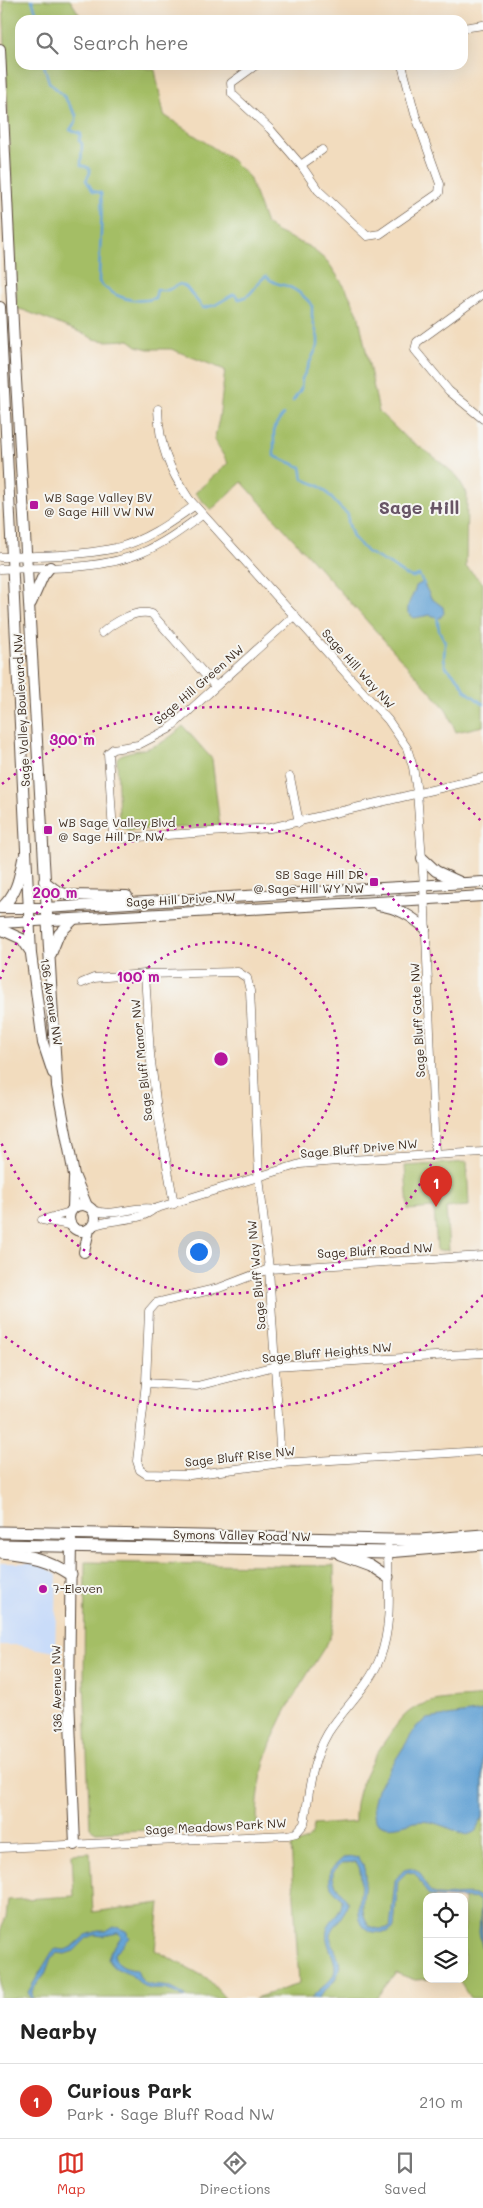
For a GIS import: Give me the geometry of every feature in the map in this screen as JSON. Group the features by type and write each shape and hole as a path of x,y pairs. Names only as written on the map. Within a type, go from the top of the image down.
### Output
{"main road":[{"name":"Symons Valley Road NW","path":"0,1532 71,1539 329,1551 388,1552 483,1544"},
{"name":"Symons Valley Road NW","path":"0,1545 71,1539 420,1540 483,1534"},
{"path":"329,1551 370,1565 388,1577"},
{"path":"0,1553 40,1559 54,1564 71,1575"}],"street":[{"path":"468,27 483,25"},
{"name":"Sage Valley Boulevard NW","path":"0,49 4,222 28,568 46,921"},
{"path":"249,70 231,83 232,94 270,130 301,166 318,190 367,236 380,234 439,193 440,184 417,122 403,70"},
{"path":"301,166 322,150"},
{"path":"483,294 417,342 415,350 449,390 483,419"},
{"name":"Sage Valley Boulevard NW","path":"0,307 30,921"},
{"name":"Sage Hill Way NW","path":"158,410 159,434 166,458 178,484 194,506 295,615 388,720 407,748 413,767 417,792 424,886"},
{"path":"0,557 117,547 136,541 169,524 194,506"},
{"path":"0,569 102,563 140,554 175,535 202,515"},
{"path":"30,606 42,576 50,567"},
{"path":"102,633 112,624 144,612 152,614 215,686"},
{"name":"Sage Hill Green NW","path":"295,615 184,716 160,734 138,744 113,749 108,753 113,833 124,838 270,828 299,823 417,792 483,778"},
{"path":"290,777 299,823"},
{"path":"1,908 9,901 16,890 26,843"},
{"path":"422,858 436,871 463,883"},
{"path":"44,881 57,891 68,895 128,896 150,900"},
{"name":"Sage Hill Drive NW","path":"1,908 45,908 150,900 483,882"},
{"name":"Sage Bluff Gate NW","path":"424,886 435,1154"},
{"name":"Sage Hill Drive NW","path":"0,923 483,896"},
{"path":"360,902 400,910 410,915 425,928"},
{"path":"50,960 59,934 75,919"},
{"name":"136 Avenue NW","path":"30,921 31,954 43,1043 57,1086 74,1175 90,1208"},
{"name":"136 Avenue NW","path":"46,921 57,1086"},
{"path":"0,929 22,939 31,954"},
{"path":"82,983 94,978 145,974 238,972 247,978 250,990 260,1176"},
{"name":"Sage Bluff Manor NW","path":"145,974 152,1072 174,1204"},
{"name":"Sage Bluff Drive NW","path":"91,1228 108,1221 143,1216 154,1209 300,1164 483,1152"},
{"name":"136 Avenue NW","path":"71,1210 74,1175"},
{"name":"Sage Bluff Way NW","path":"260,1176 269,1269 280,1463"},
{"path":"71,1210 74,1228 84,1252 95,1218 90,1208 79,1205 71,1210 42,1220 74,1228 91,1228"},
{"name":"Sage Bluff Drive NW","path":"90,1208 107,1213 145,1208 154,1209"},
{"name":"Sage Bluff Road NW","path":"269,1269 483,1256"},
{"name":"Sage Bluff Rise NW","path":"269,1269 219,1288 156,1302 148,1312 146,1383 137,1461 140,1470 146,1474 198,1474 280,1463 483,1451"},
{"name":"Sage Bluff Heights NW","path":"146,1383 197,1386 275,1366 483,1353"},
{"name":"136 Avenue NW","path":"71,1539 69,1696 75,1845"},
{"name":"Sage Meadows Park NW","path":"0,1848 288,1835 300,1830 304,1824 313,1770 324,1741 335,1723 367,1682 380,1657 387,1628 388,1540"}],"shaded area":[{"path":"0,1563 40,1563 57,1575 55,1652 18,1645 0,1645"}],"green space":[{"path":"3,0 70,0 80,15 15,15 15,70 155,70 164,115 232,160 249,177 266,224 277,232 310,247 328,262 346,289 358,313 379,412 405,437 433,456 457,476 467,494 466,567 483,583 483,726 456,732 446,709 242,482 211,510 195,493 228,463 214,440 219,419 225,370 171,349 148,349 137,346 129,340 105,341 93,339 87,335 17,309"},
{"path":"183,726 212,759 220,826 128,830 119,826 117,758 124,753 150,748 169,738"},
{"path":"467,1162 469,1206 446,1208 449,1250 437,1251 434,1208 408,1210 405,1166"},
{"path":"85,1562 334,1566 335,1604 332,1631 329,1640 300,1686 277,1728 262,1774 258,1799 257,1828 252,1826 96,1832 90,1828 84,1681"},
{"path":"483,1696 483,1998 470,1998 461,1983 468,1983 468,1893 423,1893 423,1980 415,1980 396,1973 376,1998 255,1998 299,1984 291,1844 300,1843 310,1837 314,1825 355,1822 357,1799 364,1777 380,1748 394,1729 409,1712 419,1706 434,1701"},
{"path":"90,1853 93,1912 160,1903 155,1950 207,1978 225,1998 0,1998 0,1931 6,1918 8,1900 74,1896 72,1854"}],"water":[{"path":"423,582 431,598 443,607 444,613 440,618 430,615 414,618 408,613 408,606 416,586"},
{"path":"483,1711 483,1817 475,1832 467,1835 443,1826 421,1821 388,1826 375,1821 373,1806 377,1789 417,1726 427,1719"},
{"path":"343,1858 359,1858 363,1866 365,1882 363,1908 369,1926 379,1929 390,1928 395,1880 404,1870 411,1869 419,1872 433,1893 427,1893 418,1877 414,1873 407,1872 398,1881 394,1928 389,1932 373,1932 364,1927 360,1918 361,1882 360,1871 356,1862 342,1863 333,1872 333,1877 348,1903 330,1934 340,1963 338,1975 318,1998 311,1998 329,1982 334,1973 335,1967 328,1943 327,1930 340,1910 342,1900 330,1885 330,1870"},
{"path":"468,1894 483,1898 481,1920 483,1952 479,1932 481,1904 478,1899 468,1898"},
{"path":"114,1926 126,1931 130,1938 114,1954 119,1964 125,1968 137,1970 141,1979 146,1983 169,1987 188,1998 168,1990 148,1988 129,1973 115,1967 108,1959 121,1937 118,1933 103,1936 95,1935 87,1938 74,1951 65,1954 57,1953 51,1958 46,1972 32,1991 33,1998 30,1998 28,1992 52,1952 56,1949 65,1950 72,1947 86,1935 98,1931 106,1931"}],"waterway":[{"path":"32,0 37,15"},
{"path":"45,70 49,82 63,95 76,115 76,121 70,130 81,134 79,140 82,144 81,165 89,168 90,173 86,180 93,191 101,193 99,282 118,296 140,301 155,298 157,290 168,290 180,284 186,287 203,308 215,305 234,294 239,299 248,296 266,276 273,282 294,289 312,305 312,317 318,345 302,379 301,389 293,401"},
{"path":"283,415 274,428 274,456 301,467 303,479 323,489 348,514 348,522 353,537 367,552 405,575 413,577 419,575 424,584"},
{"path":"437,616 439,630 445,642 444,658 446,667 458,678 466,691 483,704"}],"place":[{"name":"WB Sage Valley BV @ Sage Hill VW NW","path":"34,505"},
{"name":"WB Sage Valley Blvd @ Sage Hill Dr NW","path":"48,830"},
{"name":"SB Sage Hill DR @ Sage Hill WY NW","path":"374,882"},
{"name":"Curious Park","path":"436,1207"},
{"name":"7-Eleven","path":"43,1589"}],"district":[{"name":"Sage Hill","path":"419,508"}]}
